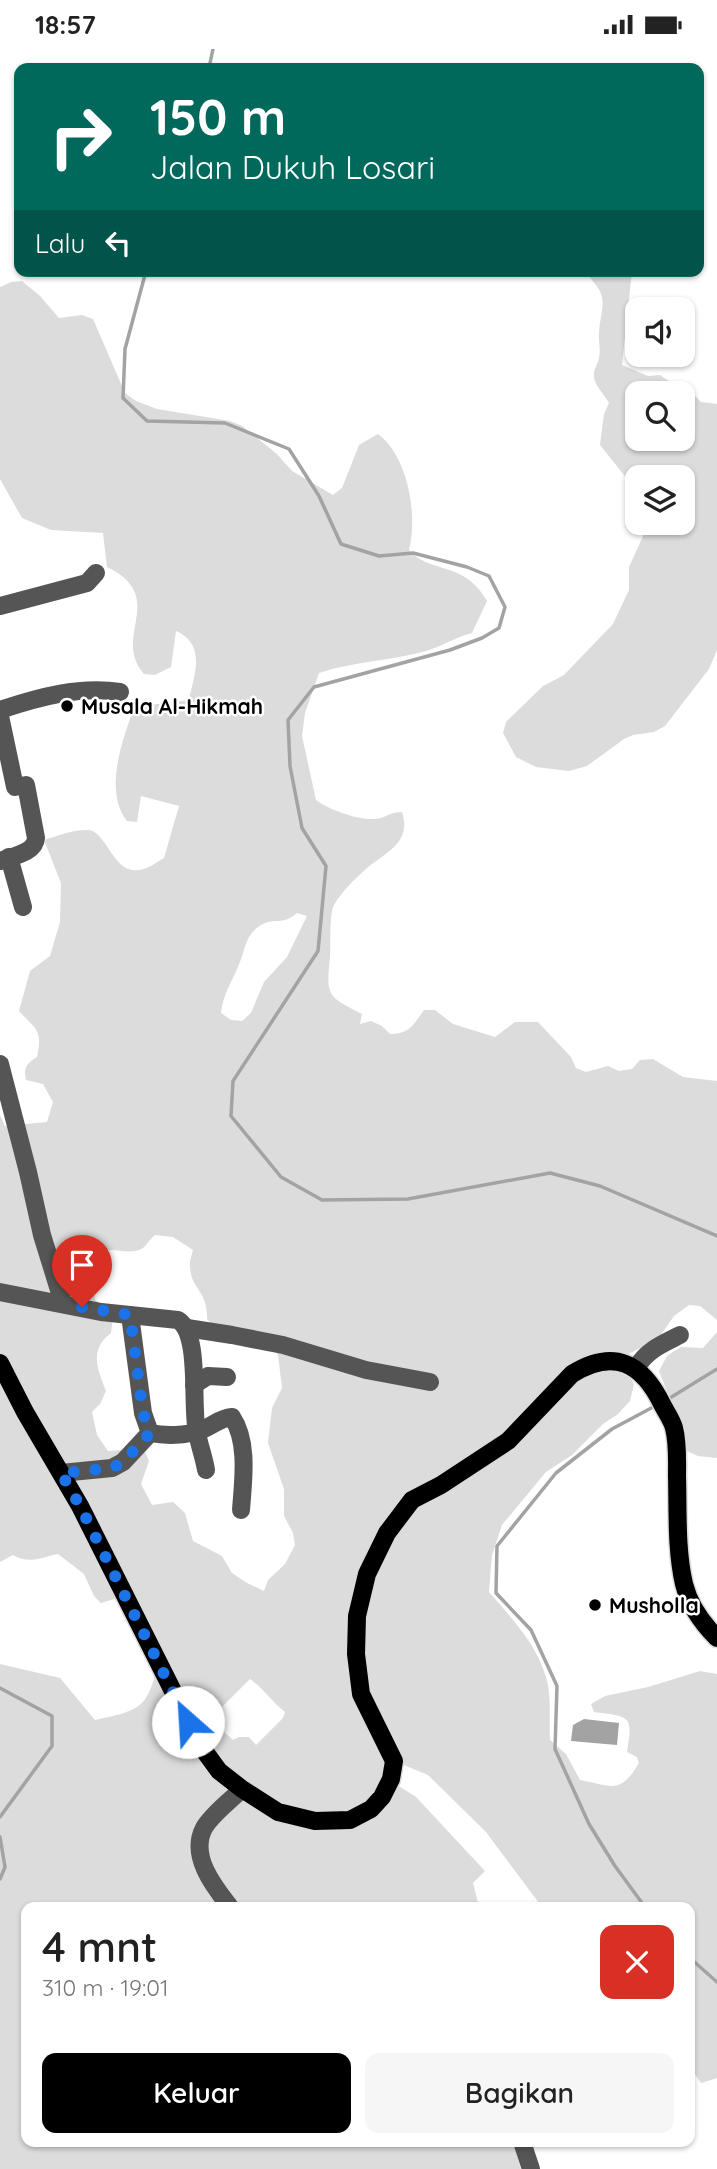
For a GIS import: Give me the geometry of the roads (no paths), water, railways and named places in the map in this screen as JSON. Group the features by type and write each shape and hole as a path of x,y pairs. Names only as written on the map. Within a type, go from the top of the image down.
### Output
{"main road":[{"path":"0,1363 80,1506 200,1745 219,1771 278,1812 314,1821 350,1820 371,1809 382,1797 391,1779 394,1761 361,1694 356,1654 357,1616 367,1574 387,1534 412,1500 441,1485 508,1441 572,1374 582,1368 608,1360 624,1362 636,1368 656,1392 674,1427 680,1562 684,1585 692,1605 717,1638"}],"street":[{"path":"0,606 86,583 96,573"},
{"path":"0,710 53,694 90,690 120,692"},
{"path":"0,716 15,787 26,785 36,838 31,849 4,859 23,907"},
{"path":"0,1064 29,1173 42,1235 63,1303"},
{"path":"0,1292 130,1315 178,1320 187,1328 283,1345 366,1370 430,1382"},
{"path":"130,1315 143,1413 150,1433"},
{"path":"187,1328 193,1357 197,1432 206,1470"},
{"path":"636,1368 654,1347 680,1335"},
{"path":"194,1385 208,1376 227,1377"},
{"path":"150,1433 163,1436 197,1432 232,1417 236,1422 243,1461 241,1510"},
{"path":"61,1473 112,1468 123,1462 150,1433"},
{"path":"226,1902 213,1886 203,1865 203,1829 242,1789"},
{"path":"524,2147 531,2169"}],"waterway":[{"path":"210,63 213,49"},
{"path":"144,277 125,349 123,398 147,421 225,423 289,449 319,496 341,544 379,556 413,553 467,567 489,576 505,607 499,628 482,638 450,650 314,687 288,720 290,766 302,828 326,866 318,951 233,1081 231,1116 281,1177 322,1200 408,1199 550,1173 600,1186 717,1236"},
{"path":"665,1401 717,1369"},
{"path":"641,1902 589,1824 555,1749 557,1686 531,1630 496,1593 497,1546 556,1473 612,1429 655,1406"},
{"path":"0,1688 52,1716 52,1746 0,1817"},
{"path":"0,1837 5,1867 0,1879"},
{"path":"695,1962 717,1982"}],"place":[{"name":"Musala Al-Hikmah","path":"67,706"},
{"name":"Musholla","path":"595,1605"}]}
